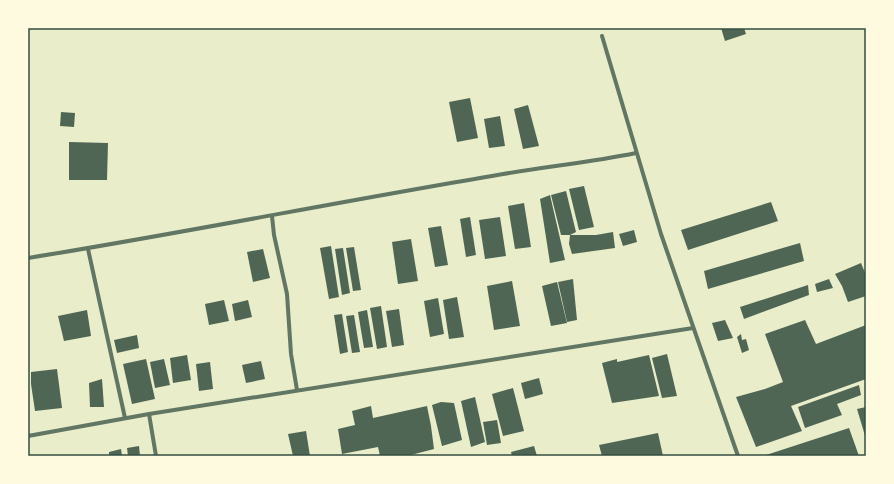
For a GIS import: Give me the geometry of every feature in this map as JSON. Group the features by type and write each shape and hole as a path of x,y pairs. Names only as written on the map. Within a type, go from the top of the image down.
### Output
{"street":[{"path":"602,36 661,234 738,456"},
{"path":"28,258 88,249 494,175 636,153"},
{"path":"272,216 274,235 286,294 291,354 297,390"},
{"path":"88,249 125,418"},
{"path":"28,436 149,414 693,328"},
{"path":"149,414 156,456"}],"building":[{"path":"721,28 744,28 746,34 725,41"},
{"path":"470,98 478,138 457,142 449,102"},
{"path":"528,105 539,146 523,149 514,109"},
{"path":"61,112 75,113 74,127 60,126"},
{"path":"500,116 505,146 489,148 484,119"},
{"path":"69,142 108,143 107,180 69,180"},
{"path":"584,186 594,227 579,230 569,189"},
{"path":"566,191 576,232 570,235 561,235 551,195"},
{"path":"550,195 565,260 550,263 540,199"},
{"path":"771,202 778,221 688,250 681,230"},
{"path":"524,203 531,247 515,249 508,206"},
{"path":"470,217 476,255 466,257 460,219"},
{"path":"500,217 506,256 485,259 479,220"},
{"path":"441,226 448,265 435,267 428,228"},
{"path":"634,230 637,242 623,246 619,234"},
{"path":"613,232 615,248 572,254 569,244 570,235 596,235"},
{"path":"411,239 418,281 398,284 392,242"},
{"path":"800,243 804,261 708,289 704,271"},
{"path":"331,246 339,297 329,299 320,248"},
{"path":"354,247 361,290 353,291 346,248"},
{"path":"343,248 350,293 342,295 335,249"},
{"path":"263,249 270,278 253,282 247,252"},
{"path":"861,263 866,275 866,296 848,302 842,286 835,274"},
{"path":"573,279 577,320 567,322 558,282"},
{"path":"829,279 833,288 817,292 815,284"},
{"path":"512,281 520,326 494,330 487,286"},
{"path":"557,282 567,323 551,326 542,286"},
{"path":"808,285 809,295 744,319 740,307"},
{"path":"457,297 464,337 449,339 443,300"},
{"path":"438,298 444,334 430,337 424,301"},
{"path":"224,300 229,321 209,325 205,304"},
{"path":"248,300 252,317 235,321 232,304"},
{"path":"381,306 387,347 377,349 370,308"},
{"path":"399,309 404,345 392,347 386,311"},
{"path":"87,310 91,336 64,341 58,316"},
{"path":"367,310 373,347 364,348 358,312"},
{"path":"342,314 348,352 340,354 334,315"},
{"path":"354,315 360,352 352,353 346,316"},
{"path":"725,320 733,338 718,341 712,323"},
{"path":"805,320 816,344 866,325 866,379 791,406 802,431 756,447 736,397 783,382 765,334"},
{"path":"741,334 742,340 746,339 749,350 742,353 737,337"},
{"path":"137,335 139,348 117,353 114,340"},
{"path":"667,354 677,396 662,398 652,358"},
{"path":"187,355 191,380 173,383 170,358"},
{"path":"649,355 659,396 612,403 602,363 617,359 617,362"},
{"path":"146,359 155,399 132,404 123,364"},
{"path":"164,359 170,385 155,388 150,362"},
{"path":"261,361 265,379 246,383 242,365"},
{"path":"210,362 213,389 199,391 196,364"},
{"path":"57,369 62,408 35,411 31,384 31,372"},
{"path":"539,378 543,394 525,399 521,383"},
{"path":"102,379 104,407 90,407 89,383"},
{"path":"859,385 861,395 837,404 842,415 805,428 798,407"},
{"path":"513,388 524,431 503,436 492,394"},
{"path":"475,397 485,442 471,447 461,401"},
{"path":"441,402 454,403 462,440 442,446 432,405"},
{"path":"371,406 373,418 427,406 434,449 407,456 380,456 378,447 342,454 338,429 355,425 352,411"},
{"path":"866,407 866,439 857,409"},
{"path":"497,420 501,443 487,445 483,422"},
{"path":"849,428 859,456 763,456"},
{"path":"306,431 310,456 293,456 288,434"},
{"path":"658,433 663,456 602,456 599,445"},
{"path":"139,446 140,456 128,456 127,448"},
{"path":"534,446 537,456 512,456 511,452"},
{"path":"121,449 122,456 109,456 109,452"}]}
